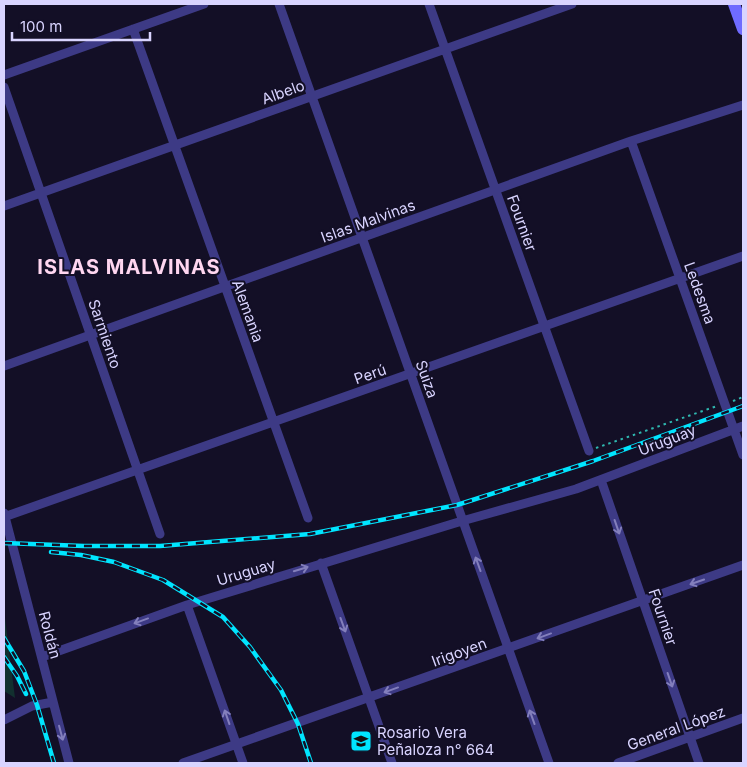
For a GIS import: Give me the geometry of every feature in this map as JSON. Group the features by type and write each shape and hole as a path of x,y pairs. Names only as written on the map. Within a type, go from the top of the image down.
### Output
{"street":[{"path":"4,75 204,4"},
{"name":"Suiza","path":"279,4 549,763"},
{"name":"Fournier","path":"429,4 589,451"},
{"name":"Albelo","path":"4,206 572,4"},
{"path":"734,4 743,29"},
{"name":"Alemania","path":"133,29 308,518"},
{"name":"Sarmiento","path":"4,87 160,534"},
{"name":"Islas Malvinas","path":"4,366 631,141 743,105"},
{"name":"Ledesma","path":"631,141 725,404 739,428 743,455"},
{"name":"Perú","path":"4,516 743,256"},
{"name":"Uruguay","path":"42,657 187,604 462,521 515,508 601,480 739,428"},
{"name":"Fournier","path":"601,480 700,763"},
{"name":"Roldán","path":"4,516 69,763"},
{"path":"320,563 392,763"},
{"name":"Irigoyen","path":"183,763 743,566"},
{"path":"187,604 243,763"},
{"path":"4,720 32,706 53,702"},
{"name":"General López","path":"618,763 743,718"}],"path":[{"path":"589,451 743,397"}],"green space":[{"path":"4,610 15,698 4,691"}],"railway":[{"path":"4,543 160,546 310,534 457,505 593,461 743,406"},
{"path":"51,552 81,555 114,562 163,580 223,617 250,647 281,690 298,724 311,763"},
{"path":"4,638 24,671 37,705 54,763"},
{"path":"4,657 26,694"}],"place":[{"name":"Rosario Vera Peñaloza n° 664","path":"361,741"}],"district":[{"name":"ISLAS MALVINAS","path":"129,267"}]}
